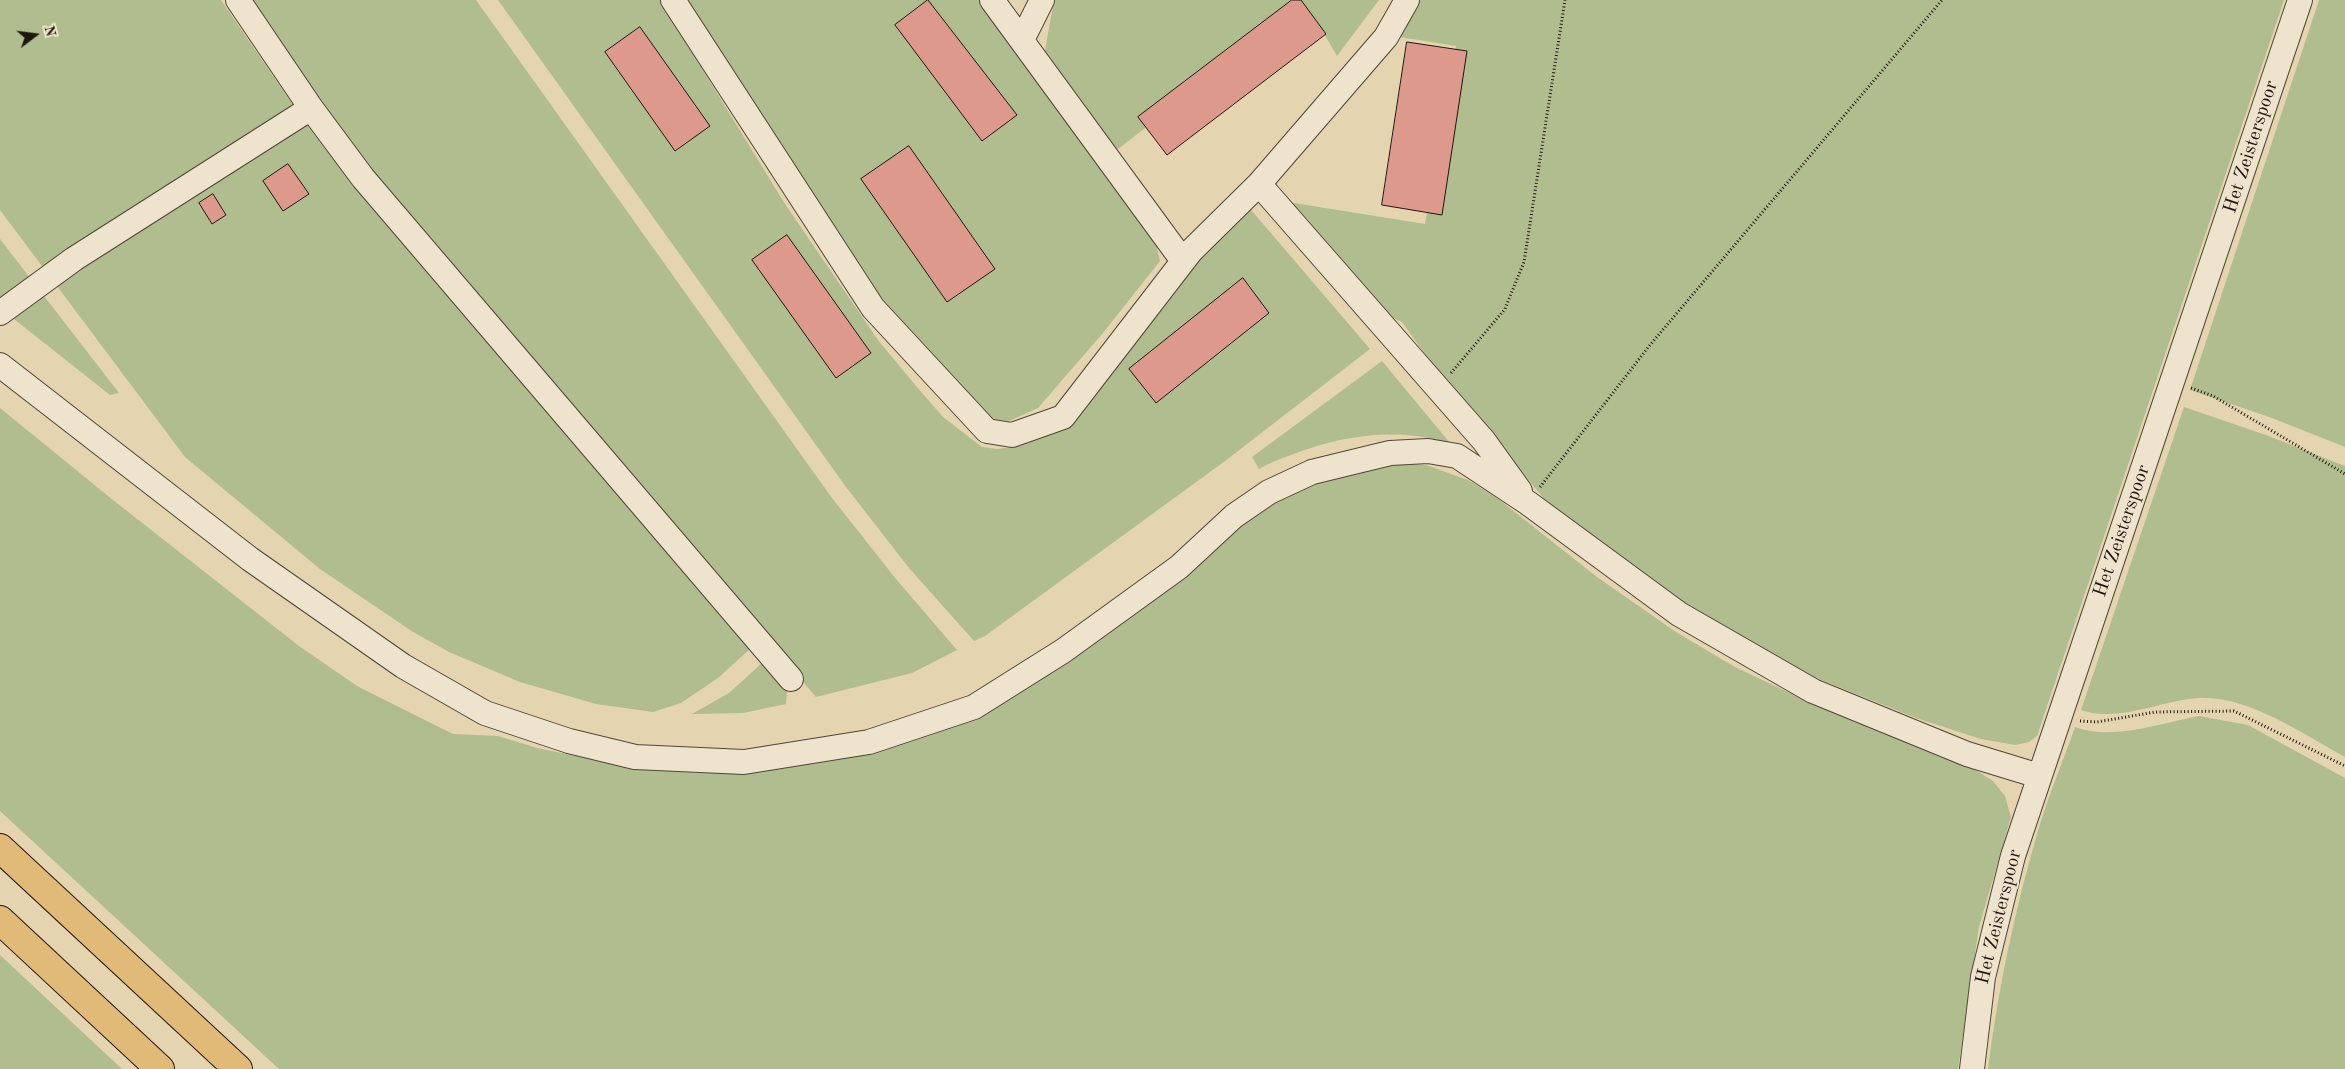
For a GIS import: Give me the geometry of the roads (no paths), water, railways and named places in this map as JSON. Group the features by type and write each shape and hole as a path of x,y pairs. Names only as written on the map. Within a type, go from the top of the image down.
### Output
{"highway":[{"path":"0,848 238,1069"},
{"path":"0,920 160,1069"}],"street":[{"path":"238,0 311,108 363,178 791,679"},
{"path":"673,0 873,308 987,431 1012,435 1063,417 1183,261 1259,184 1386,37 1407,0"},
{"path":"992,0 1183,261"},
{"path":"1022,40 1042,0"},
{"name":"Het Zeisterspoor","path":"1972,1069 1983,978 2002,890 2300,0"},
{"path":"0,313 74,259 311,108"},
{"path":"1259,184 1484,441 1528,503"},
{"path":"0,365 250,558 403,666 485,713 569,741 635,758 744,762 870,742 974,707 1063,651 1179,567 1234,516 1269,492 1312,472 1390,453 1428,452 1457,456 1528,503 1679,614 1814,691 1967,754 2039,776"}]}
